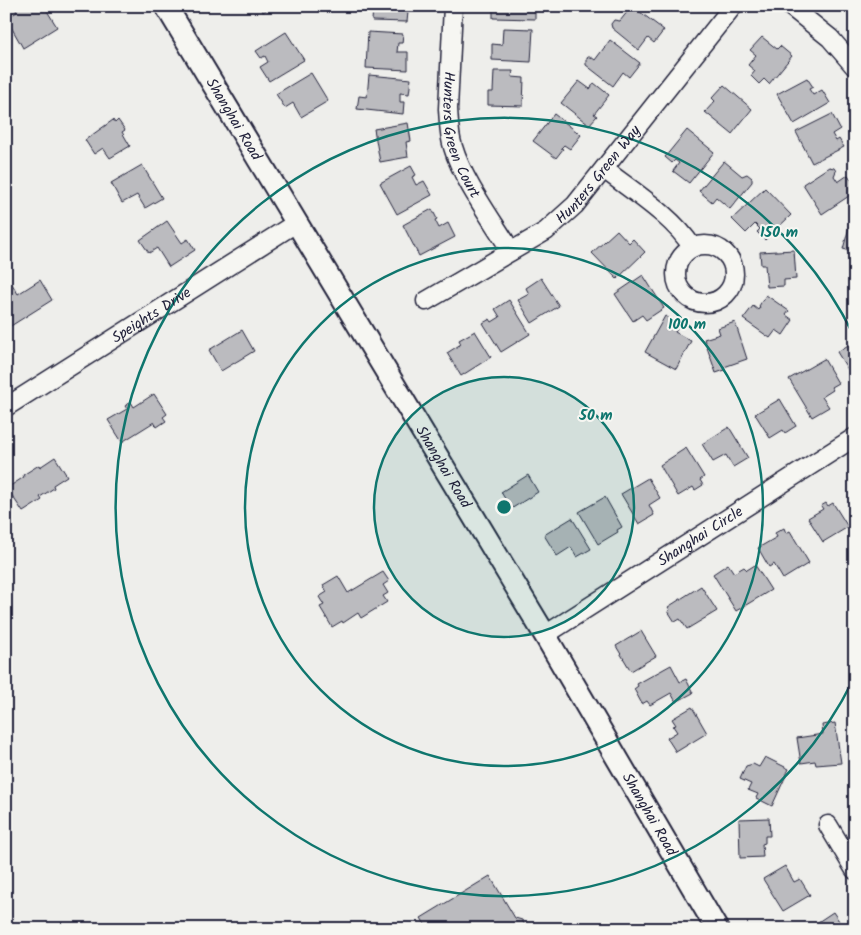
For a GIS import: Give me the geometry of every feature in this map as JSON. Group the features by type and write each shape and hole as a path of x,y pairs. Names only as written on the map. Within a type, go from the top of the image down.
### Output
{"street":[{"name":"Shanghai Road","path":"166,6 545,635 717,929"},
{"name":"Hunters Green Court","path":"453,6 448,109 453,147 464,173 511,251"},
{"name":"Hunters Green Way","path":"426,301 555,224 575,205 733,6"},
{"path":"790,6 830,38 855,67"},
{"path":"604,170 668,219 692,247"},
{"name":"Speights Drive","path":"6,408 296,223"},
{"name":"Shanghai Circle","path":"545,635 855,437"},
{"path":"828,826 855,870"}],"building":[{"path":"14,6 44,6 57,27 23,48 6,18 17,12"},
{"path":"259,6 272,6 263,12"},
{"path":"373,6 404,6 404,11 408,12 407,22 372,21"},
{"path":"493,6 535,6 535,19 493,18"},
{"path":"632,6 664,30 654,43 648,38 639,50 612,28 611,24 614,20 620,21"},
{"path":"503,28 533,29 531,62 492,60 492,44 502,45"},
{"path":"286,32 304,60 269,81 260,67 268,62 265,56 261,58 256,51"},
{"path":"368,32 403,34 402,43 398,43 397,52 408,52 408,70 366,68"},
{"path":"762,37 777,49 780,46 792,56 769,84 764,79 759,84 751,76 755,71 748,65 756,55 750,50"},
{"path":"610,40 640,63 629,77 623,72 613,86 586,65 588,57 595,60"},
{"path":"494,71 513,71 512,77 524,78 523,106 488,105 488,92 493,92"},
{"path":"311,73 328,101 301,117 293,103 285,108 276,94"},
{"path":"369,75 411,79 409,94 400,93 400,102 404,102 403,114 357,109 359,96 367,97"},
{"path":"807,78 813,87 809,89 813,95 822,90 830,103 794,124 777,94"},
{"path":"579,81 590,89 594,83 609,95 594,114 597,116 589,125 561,103"},
{"path":"724,85 752,109 732,134 705,112 715,101 712,98"},
{"path":"554,114 581,135 570,149 564,145 556,158 533,141"},
{"path":"832,114 840,129 832,134 836,141 839,139 844,147 812,163 796,132"},
{"path":"113,120 115,123 118,120 125,130 122,132 130,146 110,158 103,148 94,154 85,140"},
{"path":"408,123 411,141 406,142 408,157 380,162 374,129"},
{"path":"687,130 714,152 689,183 673,171 679,163 675,160 672,163 665,157"},
{"path":"724,161 742,176 747,174 752,178 752,182 730,209 716,197 712,202 699,191"},
{"path":"142,165 162,198 145,208 137,195 122,203 111,183"},
{"path":"411,166 416,175 412,177 416,185 424,181 432,195 397,214 380,183"},
{"path":"829,167 834,168 836,171 834,176 838,182 848,175 855,185 855,192 822,214 803,184"},
{"path":"765,188 791,215 765,240 757,232 760,229 755,224 746,233 732,219"},
{"path":"855,206 855,252 843,249"},
{"path":"432,209 439,228 448,223 455,237 419,256 403,225"},
{"path":"167,221 182,243 188,239 195,250 169,267 157,248 149,253 140,240"},
{"path":"617,230 629,243 633,239 645,252 617,279 592,253"},
{"path":"794,250 796,279 784,280 784,286 767,287 765,265 761,265 760,252"},
{"path":"643,275 664,308 646,320 642,315 633,321 615,294"},
{"path":"541,278 559,306 532,323 518,300 529,294 526,288"},
{"path":"40,280 52,300 6,329 6,287 12,284 18,294"},
{"path":"766,295 789,311 786,315 793,320 783,335 776,330 770,338 743,319 753,306 758,310"},
{"path":"509,300 530,334 501,352 483,323 490,319 492,322 500,317 495,309"},
{"path":"665,316 680,324 675,332 691,341 676,369 645,352"},
{"path":"735,322 747,359 724,367 725,370 716,373 704,339 720,334 718,328"},
{"path":"242,330 254,351 221,371 209,350"},
{"path":"475,331 491,357 461,376 447,353 461,344 459,340"},
{"path":"855,341 855,381 837,352"},
{"path":"824,359 838,383 831,387 833,390 822,397 829,407 812,417 789,379"},
{"path":"154,394 167,414 163,417 166,421 157,427 154,422 122,442 108,420 127,409 125,406 131,402 134,407"},
{"path":"780,399 796,426 785,433 783,430 770,438 755,414"},
{"path":"729,427 748,458 733,467 726,455 713,462 702,444"},
{"path":"686,448 704,477 700,480 703,485 695,490 693,487 678,496 660,465"},
{"path":"55,457 67,476 40,497 42,500 23,512 7,488 24,477 23,475"},
{"path":"528,475 538,492 511,509 501,492"},
{"path":"648,478 660,498 649,505 654,515 639,524 621,494"},
{"path":"605,497 622,527 617,530 618,532 598,544 579,512"},
{"path":"826,503 828,506 833,503 848,527 823,542 808,518 823,509 821,506"},
{"path":"572,518 591,549 577,557 571,547 557,556 544,535"},
{"path":"784,528 786,533 790,531 809,563 783,579 774,564 769,567 758,548 777,537 775,533"},
{"path":"728,564 734,573 744,567 747,570 755,565 771,590 736,611 713,574"},
{"path":"383,572 389,581 383,585 388,593 383,596 387,602 361,618 358,613 343,623 342,621 332,627 320,607 324,605 319,597 327,592 323,585 338,576 348,593"},
{"path":"701,586 717,611 687,629 680,619 675,622 668,611 670,610 668,607"},
{"path":"641,631 656,656 631,671 616,646"},
{"path":"671,665 680,682 686,679 693,693 676,702 671,693 650,705 647,701 642,704 634,689 638,686 637,684"},
{"path":"692,707 707,733 676,752 667,738 677,732 673,726 676,725 672,719"},
{"path":"835,723 841,763 816,765 815,761 801,763 797,738 823,734 822,725"},
{"path":"765,757 789,769 772,806 756,798 758,794 748,790 751,784 740,779 746,766 753,764 759,767"},
{"path":"769,818 770,836 765,836 765,843 762,844 763,857 740,858 739,819"},
{"path":"785,866 794,882 800,879 810,895 783,911 763,879"},
{"path":"490,876 515,918 522,920 527,929 428,929 421,918"},
{"path":"833,912 841,924 838,926 840,929 812,929 819,924 818,922"}]}
